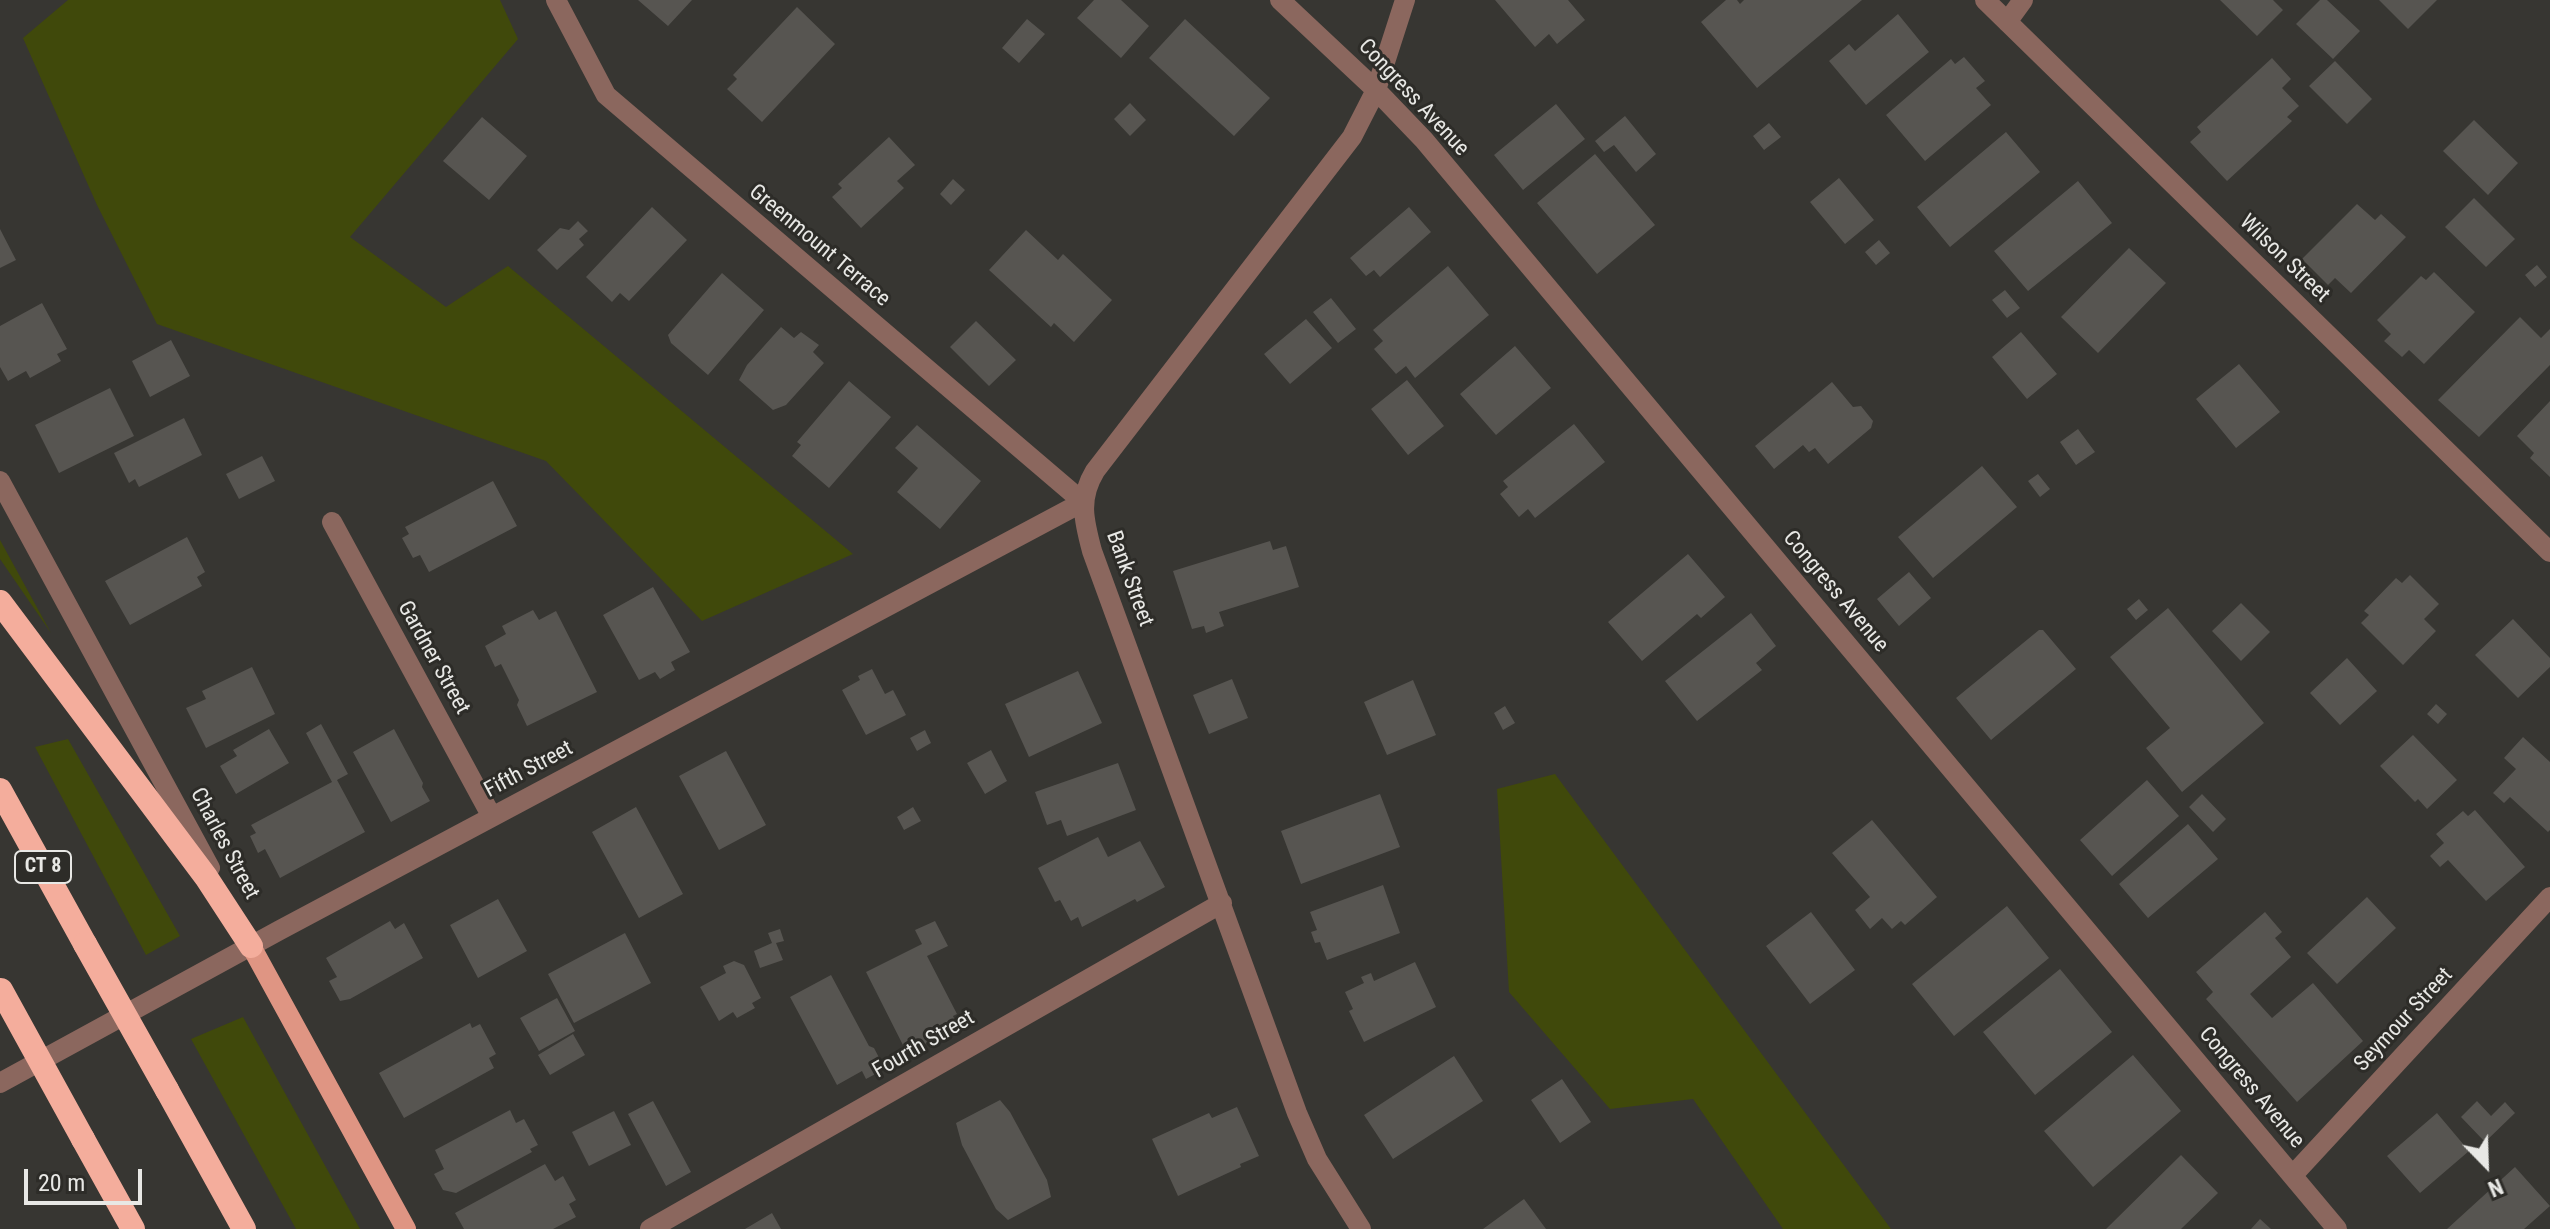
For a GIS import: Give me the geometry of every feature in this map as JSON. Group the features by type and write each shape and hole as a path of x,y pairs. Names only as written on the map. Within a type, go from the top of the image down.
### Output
{"highway":[{"path":"0,602 206,877 251,946"},
{"name":"CT 8","path":"0,790 244,1229"},
{"path":"0,989 133,1229"}],"main road":[{"name":"Charles Street","path":"251,946 406,1229"}],"street":[{"name":"Greenmount Terrace","path":"556,0 606,95 1083,502"},
{"name":"Congress Avenue","path":"1280,0 1424,140 2337,1229"},
{"path":"1083,502 1095,471 1357,128 1376,90 1405,0"},
{"name":"Wilson Street","path":"1985,0 2550,552"},
{"path":"2007,22 2023,0"},
{"name":"Charles Street","path":"0,481 251,946"},
{"name":"Fifth Street","path":"0,1083 1083,502"},
{"name":"Bank Street","path":"1083,502 1084,523 1092,551 1309,1142 1361,1229"},
{"name":"Gardner Street","path":"332,522 492,817"},
{"name":"Seymour Street","path":"2293,1175 2550,897"},
{"name":"Fourth Street","path":"650,1229 1222,903"}],"green space":[{"path":"68,0 500,0 518,39 350,237 446,307 508,266 853,554 702,621 546,461 157,324 97,205 23,38"},
{"path":"0,540 51,633 0,559"},
{"path":"68,739 180,936 146,955 35,747"},
{"path":"1555,774 1891,1229 1783,1229 1693,1099 1610,1109 1509,992 1497,789"},
{"path":"243,1017 360,1229 296,1229 191,1039"}],"building":[{"path":"638,0 692,0 668,26"},
{"path":"1094,0 1121,0 1149,26 1121,58 1077,18"},
{"path":"1495,0 1568,0 1585,20 1557,44 1549,34 1535,47"},
{"path":"1726,0 1737,0 1740,4 1744,0 1862,0 1757,88 1701,22"},
{"path":"2220,0 2273,0 2283,10 2257,36"},
{"path":"2320,0 2327,0 2360,31 2333,59 2296,24"},
{"path":"2379,0 2437,0 2408,29"},
{"path":"797,7 835,44 762,122 727,89 737,79 733,75"},
{"path":"1898,14 1929,52 1866,105 1829,61 1849,44 1855,51"},
{"path":"1027,19 1045,34 1019,63 1002,48"},
{"path":"1185,19 1270,98 1234,136 1149,58"},
{"path":"1964,57 1985,81 1976,88 1991,105 1925,161 1886,115 1951,59 1955,64"},
{"path":"2272,58 2291,79 2282,88 2299,106 2287,117 2292,121 2227,181 2190,142 2201,132 2197,127"},
{"path":"2335,61 2372,99 2347,124 2309,86"},
{"path":"1130,103 1146,120 1130,136 1114,119"},
{"path":"1556,104 1585,139 1523,190 1494,155"},
{"path":"1625,116 1656,154 1636,172 1614,145 1604,152 1595,141"},
{"path":"482,117 527,156 489,200 443,161"},
{"path":"2474,120 2518,163 2488,195 2443,151"},
{"path":"1769,123 1781,137 1764,150 1753,136"},
{"path":"2006,132 2040,172 1950,247 1917,207"},
{"path":"889,137 915,165 897,181 904,188 861,228 832,197 842,188 838,184"},
{"path":"1595,154 1655,225 1597,274 1537,203"},
{"path":"1839,178 1874,220 1845,244 1810,202"},
{"path":"953,179 965,190 951,205 940,194"},
{"path":"2078,181 2112,223 2028,291 1994,251"},
{"path":"2474,198 2515,239 2486,267 2445,227"},
{"path":"2357,204 2375,220 2381,214 2406,237 2351,293 2335,278 2328,285 2302,259"},
{"path":"652,207 687,240 629,301 620,293 612,302 586,277"},
{"path":"1409,207 1431,232 1380,277 1374,270 1366,276 1350,258"},
{"path":"578,221 588,231 579,239 584,245 557,270 537,250 560,228 569,230"},
{"path":"0,229 16,260 0,268"},
{"path":"1026,230 1058,260 1063,254 1112,300 1074,342 1054,323 1051,327 989,270"},
{"path":"1879,240 1890,253 1876,265 1865,252"},
{"path":"2129,248 2166,283 2098,353 2061,317"},
{"path":"2537,265 2547,277 2535,287 2525,275"},
{"path":"1448,266 1489,315 1415,378 1406,366 1396,374 1374,349 1383,341 1373,330"},
{"path":"2434,272 2475,312 2424,364 2409,350 2402,357 2384,341 2391,334 2377,320 2421,276 2426,280"},
{"path":"722,273 764,310 708,375 671,343 668,335"},
{"path":"2005,290 2020,308 2007,318 1992,300"},
{"path":"1331,298 1356,329 1338,343 1313,312"},
{"path":"42,303 67,349 57,354 61,361 30,378 26,371 8,381 0,367 0,326"},
{"path":"2520,317 2541,338 2550,329 2550,365 2479,437 2438,400"},
{"path":"1306,319 1332,348 1290,384 1264,354"},
{"path":"976,321 1016,360 989,386 950,347"},
{"path":"781,327 794,338 801,332 819,345 813,352 824,363 786,405 773,410 739,380 747,365"},
{"path":"2021,332 2057,374 2027,399 1992,357"},
{"path":"171,340 190,376 150,397 132,361"},
{"path":"1515,346 1551,388 1496,435 1460,394"},
{"path":"2239,364 2280,412 2236,448 2196,399"},
{"path":"1407,380 1444,426 1408,455 1371,409"},
{"path":"849,381 891,417 829,488 792,456 801,445 797,442"},
{"path":"1832,382 1853,407 1861,406 1873,421 1871,428 1828,464 1815,448 1809,452 1803,445 1774,469 1755,446"},
{"path":"110,388 134,436 59,473 35,425"},
{"path":"2550,401 2550,477 2530,458 2534,453 2517,436"},
{"path":"184,418 202,455 139,487 135,479 129,483 114,453"},
{"path":"1574,424 1605,462 1535,518 1528,509 1519,517 1500,494 1508,487 1503,481"},
{"path":"917,425 981,481 940,529 897,492 918,468 895,448"},
{"path":"2078,429 2095,452 2076,465 2060,442"},
{"path":"262,456 275,481 239,499 226,474"},
{"path":"1982,466 2017,507 1933,578 1898,537"},
{"path":"2038,474 2050,489 2040,497 2028,481"},
{"path":"493,481 517,526 429,572 420,555 413,558 402,538 409,534 405,527"},
{"path":"187,537 205,572 197,577 202,586 130,625 105,581"},
{"path":"1270,541 1273,550 1286,546 1299,587 1219,612 1224,626 1206,633 1204,626 1192,629 1173,571"},
{"path":"1688,554 1725,597 1701,618 1697,614 1642,661 1608,622"},
{"path":"1909,572 1931,598 1899,626 1877,599"},
{"path":"2410,575 2439,604 2424,619 2436,631 2403,665 2361,623 2369,615 2364,611 2396,578 2402,583"},
{"path":"653,587 690,652 671,662 675,670 660,679 655,672 639,680 603,615"},
{"path":"2139,599 2148,610 2136,620 2127,609"},
{"path":"2241,603 2270,632 2241,661 2212,631"},
{"path":"2168,608 2264,723 2182,792 2146,748 2170,728 2110,657"},
{"path":"533,610 539,620 556,611 597,692 527,726 517,705 519,700 501,664 495,667 485,646 506,634 502,626"},
{"path":"1751,613 1776,646 1756,663 1762,670 1697,721 1665,681"},
{"path":"2513,619 2550,658 2550,667 2518,698 2475,655"},
{"path":"2039,630 2043,630 2076,669 1991,740 1956,698"},
{"path":"2347,658 2377,691 2340,725 2310,693"},
{"path":"252,667 275,714 206,748 186,708 206,699 202,691"},
{"path":"872,669 885,694 893,690 906,715 866,735 842,690"},
{"path":"1078,671 1102,723 1029,757 1005,704"},
{"path":"1232,679 1248,718 1209,734 1193,695"},
{"path":"1413,680 1436,735 1387,755 1364,702"},
{"path":"2436,704 2447,714 2438,724 2427,714"},
{"path":"1505,706 1515,723 1503,730 1494,713"},
{"path":"321,724 348,774 337,780 365,832 280,878 265,849 258,853 250,836 256,833 251,825 332,782 306,733"},
{"path":"269,729 289,763 236,794 220,766 237,756 233,750"},
{"path":"394,729 430,801 391,822 353,752"},
{"path":"925,730 931,743 917,751 910,738"},
{"path":"2413,735 2457,780 2427,809 2418,799 2415,802 2380,766"},
{"path":"2523,737 2550,762 2548,832 2510,797 2504,803 2493,793 2516,769 2504,758"},
{"path":"991,750 1007,781 985,794 967,763"},
{"path":"726,751 766,825 719,850 679,776"},
{"path":"1118,763 1136,810 1067,836 1061,820 1047,825 1035,792"},
{"path":"2147,780 2179,816 2112,876 2080,840"},
{"path":"1380,794 1400,847 1301,884 1281,831"},
{"path":"2202,794 2226,819 2213,832 2189,807"},
{"path":"636,807 683,894 639,918 592,832"},
{"path":"913,807 921,821 904,830 897,817"},
{"path":"2475,810 2525,867 2486,901 2448,860 2440,867 2430,856 2444,843 2436,834 2463,811 2468,816"},
{"path":"1872,820 1937,897 1905,925 1901,921 1892,929 1882,918 1870,929 1855,910 1870,897 1832,853"},
{"path":"2188,824 2218,859 2148,918 2119,884"},
{"path":"1098,837 1108,857 1140,841 1165,887 1082,927 1078,917 1071,921 1060,900 1055,902 1038,868"},
{"path":"1383,885 1400,933 1327,960 1320,942 1315,943 1311,932 1317,930 1310,912"},
{"path":"2367,897 2396,928 2337,984 2307,953"},
{"path":"498,899 527,951 478,978 450,925"},
{"path":"2007,906 2049,958 1954,1036 1912,984"},
{"path":"1811,912 1855,970 1810,1004 1766,946"},
{"path":"2265,912 2282,932 2275,938 2291,957 2250,994 2272,1018 2313,983 2363,1041 2297,1102 2206,999 2213,992 2196,972"},
{"path":"390,921 395,929 404,923 423,958 350,999 340,1001 329,981 337,977 326,958"},
{"path":"935,921 948,946 927,956 957,1014 953,1016 958,1027 907,1053 866,972 922,944 915,930"},
{"path":"780,929 784,941 776,943 783,960 760,968 754,951 772,943 768,933"},
{"path":"625,933 651,983 574,1023 548,974"},
{"path":"734,961 744,965 761,998 752,1003 755,1008 737,1018 733,1012 719,1021 700,987 726,973 723,966"},
{"path":"1415,962 1436,1007 1364,1042 1349,1011 1353,1009 1345,992 1364,983 1361,977 1371,973 1374,981"},
{"path":"2060,969 2112,1032 2035,1095 1983,1032"},
{"path":"831,975 869,1046 874,1048 885,1069 866,1079 862,1071 837,1085 790,997"},
{"path":"557,998 575,1031 539,1051 520,1018"},
{"path":"470,1023 472,1028 480,1024 496,1054 489,1058 494,1068 404,1118 379,1073"},
{"path":"573,1034 585,1055 550,1075 538,1055"},
{"path":"2133,1055 2181,1111 2093,1187 2044,1131"},
{"path":"1454,1056 1483,1101 1393,1159 1364,1115"},
{"path":"1562,1079 1591,1122 1560,1143 1531,1100"},
{"path":"1000,1100 1010,1112 1047,1180 1051,1197 1008,1220 996,1209 962,1145 956,1123"},
{"path":"653,1101 691,1172 666,1186 628,1114"},
{"path":"2477,1101 2491,1116 2505,1102 2515,1113 2485,1142 2461,1117"},
{"path":"1237,1107 1259,1156 1178,1196 1152,1139 1209,1113 1212,1118"},
{"path":"510,1110 516,1123 524,1119 538,1145 530,1149 532,1152 456,1193 443,1190 434,1174 444,1169 435,1150"},
{"path":"614,1111 631,1145 589,1166 572,1132"},
{"path":"2437,1113 2469,1151 2420,1193 2387,1156"},
{"path":"2181,1155 2218,1193 2181,1229 2106,1229"},
{"path":"545,1164 555,1181 563,1176 576,1200 569,1204 576,1217 553,1229 464,1229 455,1213"},
{"path":"2515,1167 2550,1206 2524,1229 2447,1229"},
{"path":"1524,1199 1546,1229 1483,1229"},
{"path":"772,1213 781,1229 745,1229"},
{"path":"2260,1219 2271,1229 2251,1229"}]}
